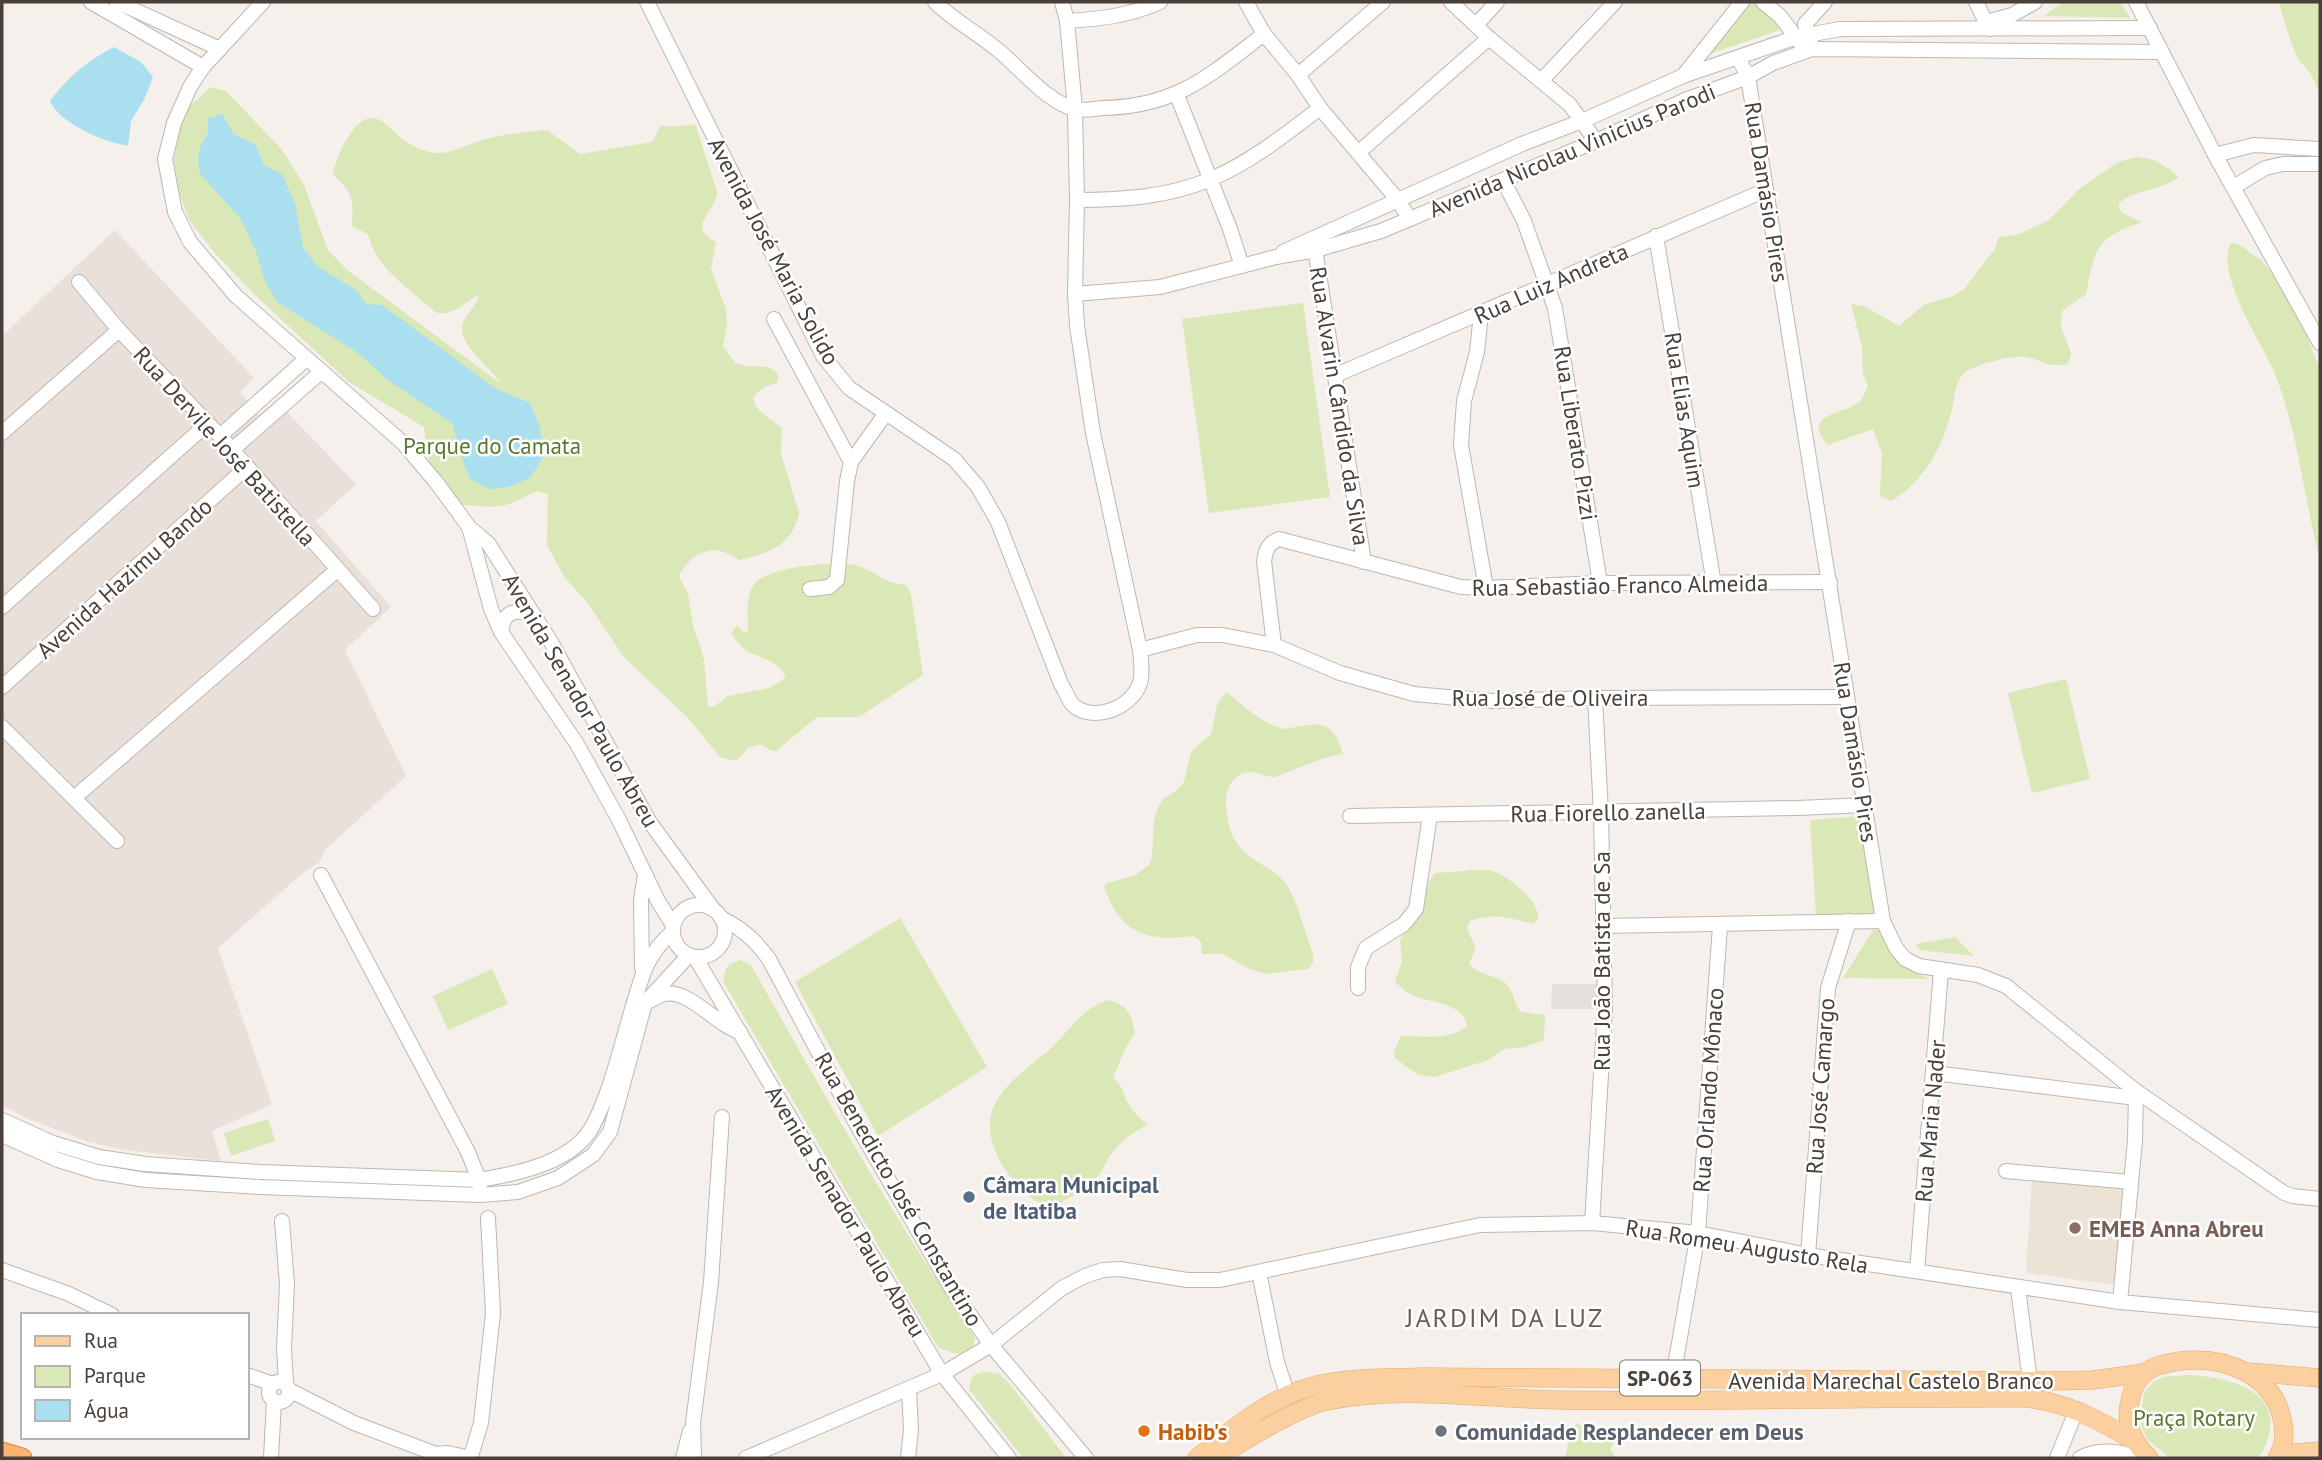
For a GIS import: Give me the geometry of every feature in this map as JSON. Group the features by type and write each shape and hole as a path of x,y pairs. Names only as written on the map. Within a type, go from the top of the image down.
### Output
{"highway":[{"path":"2,1452 22,1458"}],"main road":[{"name":"SP-063","path":"2144,1373 2164,1364 2187,1360 2237,1366 2248,1372 2274,1397 2281,1413 2284,1441 2278,1456"},
{"path":"2248,1372 2320,1378"},
{"name":"Avenida Marechal Castelo Branco","path":"1197,1458 1245,1420 1289,1396 1308,1387 1352,1380 1424,1377 2030,1381 2093,1380 2144,1373"},
{"path":"2134,1441 2129,1422 2129,1406 2132,1391 2144,1373"},
{"name":"Avenida Marechal Castelo Branco","path":"1219,1458 1278,1423 1322,1402 1396,1394 1559,1400 2025,1398 2045,1400 2077,1409 2134,1441"},
{"path":"2300,1451 2320,1439"},
{"name":"SP-063","path":"2134,1441 2149,1458"},
{"path":"2278,1456 2300,1451 2320,1451"}],"street":[{"path":"117,2 219,49"},
{"name":"Avenida Senador Paulo Abreu","path":"263,2 203,67 190,87 174,123 165,159 175,212 190,243 236,296 403,443 470,527 493,550 534,615 649,821 717,914"},
{"name":"Avenida José Maria Solido","path":"647,2 823,356 849,388 954,459 978,486 998,522 1061,684 1072,703 1085,711 1101,714 1118,707 1134,694 1140,682 1140,650 1093,433 1077,326 1075,109 1067,21 1062,2"},
{"path":"935,2 948,15 997,49 1046,93 1075,109 1140,105 1177,95 1208,77 1264,34"},
{"path":"1067,21 1114,18 1160,2"},
{"path":"1246,2 1264,34 1298,75 1320,108 1397,199 1410,219"},
{"path":"1298,75 1383,2"},
{"path":"1451,2 1489,38 1570,105 1596,141"},
{"path":"1476,25 1497,2"},
{"path":"1541,81 1615,2"},
{"path":"1683,76 1742,2"},
{"path":"1763,2 1805,43"},
{"path":"1805,43 1805,24 1825,2"},
{"path":"1976,2 1987,26 1991,50"},
{"path":"1987,26 2035,2"},
{"path":"2136,2 2215,155 2320,343"},
{"path":"98,3 203,67"},
{"name":"Avenida Nicolau Vinicius Parodi","path":"1315,244 1397,199 1683,76 1805,43 1840,29 1987,26 2150,28"},
{"path":"1359,152 1489,38"},
{"name":"Avenida Nicolau Vinicius Parodi","path":"1075,294 1160,287 1276,257 1315,244 1381,231 1596,141 1685,100 1748,77 1805,43 1991,50 2162,52"},
{"name":"Rua Damásio Pires","path":"1739,59 1748,77 1883,921 1896,948 1905,959 1919,965 1978,975 2006,986 2136,1095 2284,1193 2320,1199"},
{"path":"1177,95 1242,266"},
{"path":"1077,200 1151,196 1210,179 1271,145 1320,108"},
{"path":"2215,155 2254,145 2320,149"},
{"path":"2234,187 2265,168 2283,164 2320,164"},
{"name":"Rua Liberato Pizzi","path":"1503,180 1524,221 1559,328 1600,583"},
{"name":"Rua Luiz Andreta","path":"1336,375 1766,190"},
{"name":"Rua Elias Aquim","path":"1657,236 1714,584"},
{"name":"Rua Alvarin Cândido da Silva","path":"1315,244 1364,562"},
{"name":"Rua Dervile José Batistella","path":"79,282 119,330 220,436 373,609"},
{"path":"1481,314 1476,352 1464,401 1461,445 1486,589"},
{"path":"774,319 851,462"},
{"path":"2,433 119,330"},
{"path":"220,436 306,359"},
{"path":"232,450 321,372"},
{"path":"810,589 830,587 837,580 851,462 886,413"},
{"path":"2,607 207,424"},
{"name":"Avenida Hazimu Bando","path":"2,687 246,468"},
{"name":"Avenida Senador Paulo Abreu","path":"470,527 491,608 501,632 577,744 673,928"},
{"name":"Rua Sebastião Franco Almeida","path":"1274,645 1264,561 1266,549 1271,542 1279,539 1437,582 1486,589 1600,583 1829,582"},
{"path":"74,798 337,570"},
{"path":"501,632 507,615 515,612 534,615"},
{"name":"Rua José de Oliveira","path":"1140,650 1197,635 1223,635 1274,645 1340,673 1414,694 1492,701 1846,697"},
{"name":"Rua João Batista de Sa","path":"1592,1223 1605,1008 1601,813 1595,698"},
{"path":"2,727 117,841"},
{"name":"Rua Fiorello zanella","path":"1350,816 1601,813 1865,805"},
{"path":"1358,988 1358,967 1366,948 1408,920 1416,909 1430,815"},
{"path":"642,973 641,900 645,875"},
{"path":"321,876 468,1152 480,1187"},
{"path":"2,1135 58,1160 97,1172 146,1180 260,1187 480,1187 539,1167 583,1139 592,1127 617,1058 642,973 658,945 673,928 682,911 692,905 700,905 717,914 724,936 719,947 706,956 692,956 676,942 673,928"},
{"name":"Rua Benedicto José Constantino","path":"717,914 742,928 769,959 858,1127 950,1286 991,1345 1086,1458"},
{"name":"Rua José Camargo","path":"1808,1255 1828,988 1849,921"},
{"path":"1602,926 1883,921"},
{"name":"Rua Orlando Mônaco","path":"1673,1378 1698,1233 1720,926"},
{"path":"2,1120 53,1143 99,1157 145,1164 480,1187 518,1192 558,1178 593,1155 610,1132 645,1003 692,956"},
{"name":"Avenida Senador Paulo Abreu","path":"692,956 740,1032 942,1374 1009,1458"},
{"name":"Rua Maria Nader","path":"1917,1271 1941,970"},
{"path":"645,1003 665,994 678,995 691,1000 728,1028 740,1032"},
{"path":"1934,1073 2136,1095 2120,1302"},
{"path":"683,1458 692,1423 711,1282 722,1117"},
{"path":"2006,1171 2131,1182"},
{"path":"260,1172 260,1187"},
{"path":"248,1376 300,1405 317,1406 439,1456 448,1453 475,1457 484,1443 481,1423 493,1313 488,1218"},
{"path":"272,1451 278,1433 287,1284 282,1221"},
{"name":"Rua Romeu Augusto Rela","path":"746,1458 942,1374 991,1345 1062,1288 1103,1270 1120,1269 1187,1280 1220,1280 1480,1225 1592,1223 1698,1233 1808,1255 2018,1288 2120,1302 2320,1320"},
{"path":"2,1270 69,1294 109,1313"},
{"path":"1259,1272 1277,1362 1289,1396"},
{"path":"2018,1288 2030,1381"},
{"path":"248,1381 280,1392"},
{"path":"908,1458 911,1430 909,1390"},
{"path":"2057,1458 2077,1409"},
{"path":"692,1423 694,1458"},
{"path":"2080,1458 2105,1450 2142,1458"}],"shaded area":[{"path":"115,230 254,378 240,392 265,421 286,411 356,484 316,521 391,607 345,650 406,776 325,850 320,862 304,872 218,948 272,1104 212,1131 221,1161 125,1150 89,1142 26,1118 2,1105 2,336"},
{"path":"1552,984 1599,984 1600,1009 1551,1009"},
{"name":"EMEB Anna Abreu","path":"2032,1178 2124,1183 2117,1285 2026,1273"}],"green space":[{"path":"1750,2 1754,2 1783,29 1709,54"},
{"path":"2063,2 2120,2 2130,18 2044,16"},
{"path":"2279,2 2320,2 2320,94 2311,74 2298,59"},
{"name":"Parque do Camata","path":"211,87 226,91 282,150 304,185 328,250 347,270 500,383 469,346 462,330 479,294 453,311 435,312 386,268 368,234 352,226 349,192 333,175 340,151 353,130 368,118 374,118 412,145 436,153 449,152 498,136 547,130 580,154 652,142 661,125 696,126 717,192 702,225 707,236 716,242 711,269 726,309 727,324 723,346 735,363 769,367 778,374 778,382 757,393 754,404 782,428 781,454 799,513 791,534 770,551 740,560 721,551 703,552 692,559 681,572 679,577 688,593 693,625 704,659 708,707 715,706 728,696 769,688 786,678 773,663 743,648 731,634 737,625 743,632 748,631 748,600 755,583 774,573 806,566 852,565 891,582 906,585 911,594 923,675 859,717 817,717 776,751 760,744 748,748 737,761 720,757 689,719 624,657 587,602 565,578 547,545 548,494 537,491 510,504 493,507 461,505 429,461 424,427 349,382 255,295 214,252 189,220 179,191 174,161 178,135 183,112"},
{"path":"2136,157 2159,163 2179,177 2119,203 2122,213 2142,222 2115,233 2106,240 2095,256 2086,294 2062,311 2061,327 2071,353 2068,364 2050,365 2027,357 2015,357 1987,363 1964,373 1957,385 1944,436 1923,473 1891,501 1880,496 1882,453 1873,429 1828,445 1820,434 1822,421 1860,401 1868,386 1863,374 1862,347 1851,304 1864,306 1899,326 1925,304 1953,296 1964,289 1995,249 1998,238 2019,234 2049,220 2078,190 2118,162"},
{"path":"2231,243 2238,244 2261,260 2283,286 2299,314 2319,368 2320,559 2281,390 2241,306 2229,271"},
{"path":"1303,303 1330,497 1209,513 1182,319"},
{"path":"2066,679 2090,779 2032,793 2008,693"},
{"path":"1226,692 1259,717 1280,728 1306,725 1327,727 1336,737 1343,754 1324,758 1275,777 1243,773 1230,785 1227,794 1229,823 1234,839 1244,852 1281,878 1294,900 1313,954 1313,963 1308,969 1265,974 1223,954 1202,954 1201,942 1194,936 1163,937 1138,932 1119,916 1104,887 1107,883 1134,876 1149,865 1158,808 1164,798 1184,782 1191,752 1211,734 1217,705"},
{"path":"1863,816 1880,903 1871,915 1816,916 1810,820"},
{"path":"1478,870 1495,872 1516,885 1530,898 1538,913 1538,920 1533,924 1494,916 1470,921 1467,928 1476,949 1469,963 1507,985 1521,1012 1545,1015 1544,1040 1525,1047 1504,1049 1488,1060 1435,1077 1418,1075 1395,1058 1394,1051 1401,1036 1445,1036 1467,1026 1465,1018 1453,1008 1414,996 1395,982 1402,961 1400,940 1410,924 1418,898 1435,873"},
{"path":"900,918 987,1067 878,1136 795,982"},
{"path":"1873,930 1884,930 1914,971 1930,979 1843,978"},
{"path":"1955,937 1974,956 1920,950 1916,944"},
{"path":"740,960 751,965 887,1200 975,1337 973,1347 969,1350 956,1353 938,1347 724,983 727,968"},
{"path":"492,969 508,1004 448,1030 433,996"},
{"path":"1109,1000 1121,1005 1128,1012 1135,1033 1113,1078 1121,1087 1132,1109 1148,1125 1122,1142 1100,1174 1090,1183 1049,1208 1024,1191 1002,1165 990,1134 990,1119 995,1104 1012,1082 1053,1046 1084,1013"},
{"path":"268,1119 275,1141 231,1156 224,1133"},
{"path":"983,1372 998,1373 1009,1383 1066,1458 1023,1458 969,1389 972,1378"},
{"name":"Praça Rotary","path":"2186,1375 2228,1381 2254,1393 2263,1402 2269,1413 2270,1428 2266,1444 2257,1458 2170,1458 2147,1439 2140,1423 2144,1393 2152,1383 2163,1377"},
{"path":"1576,1424 1620,1432 1610,1449 1616,1458 1565,1458"}],"water":[{"path":"114,47 141,62 153,77 144,100 131,121 128,146 84,131 63,117 50,101 79,70"},
{"path":"222,114 234,134 256,145 264,165 282,174 295,204 303,247 317,266 356,290 366,304 382,305 496,389 530,403 540,427 544,456 530,478 508,487 490,489 470,479 452,423 388,380 358,353 277,302 264,279 256,251 240,218 200,174 198,159 201,145 208,133 208,118"}],"place":[{"name":"Câmara Municipal de Itatiba","path":"969,1197"},
{"name":"EMEB Anna Abreu","path":"2075,1228"},
{"name":"Habib's","path":"1144,1431"},
{"name":"Comunidade Resplandecer em Deus","path":"1441,1431"}],"district":[{"name":"JARDIM DA LUZ","path":"1505,1317"}]}
